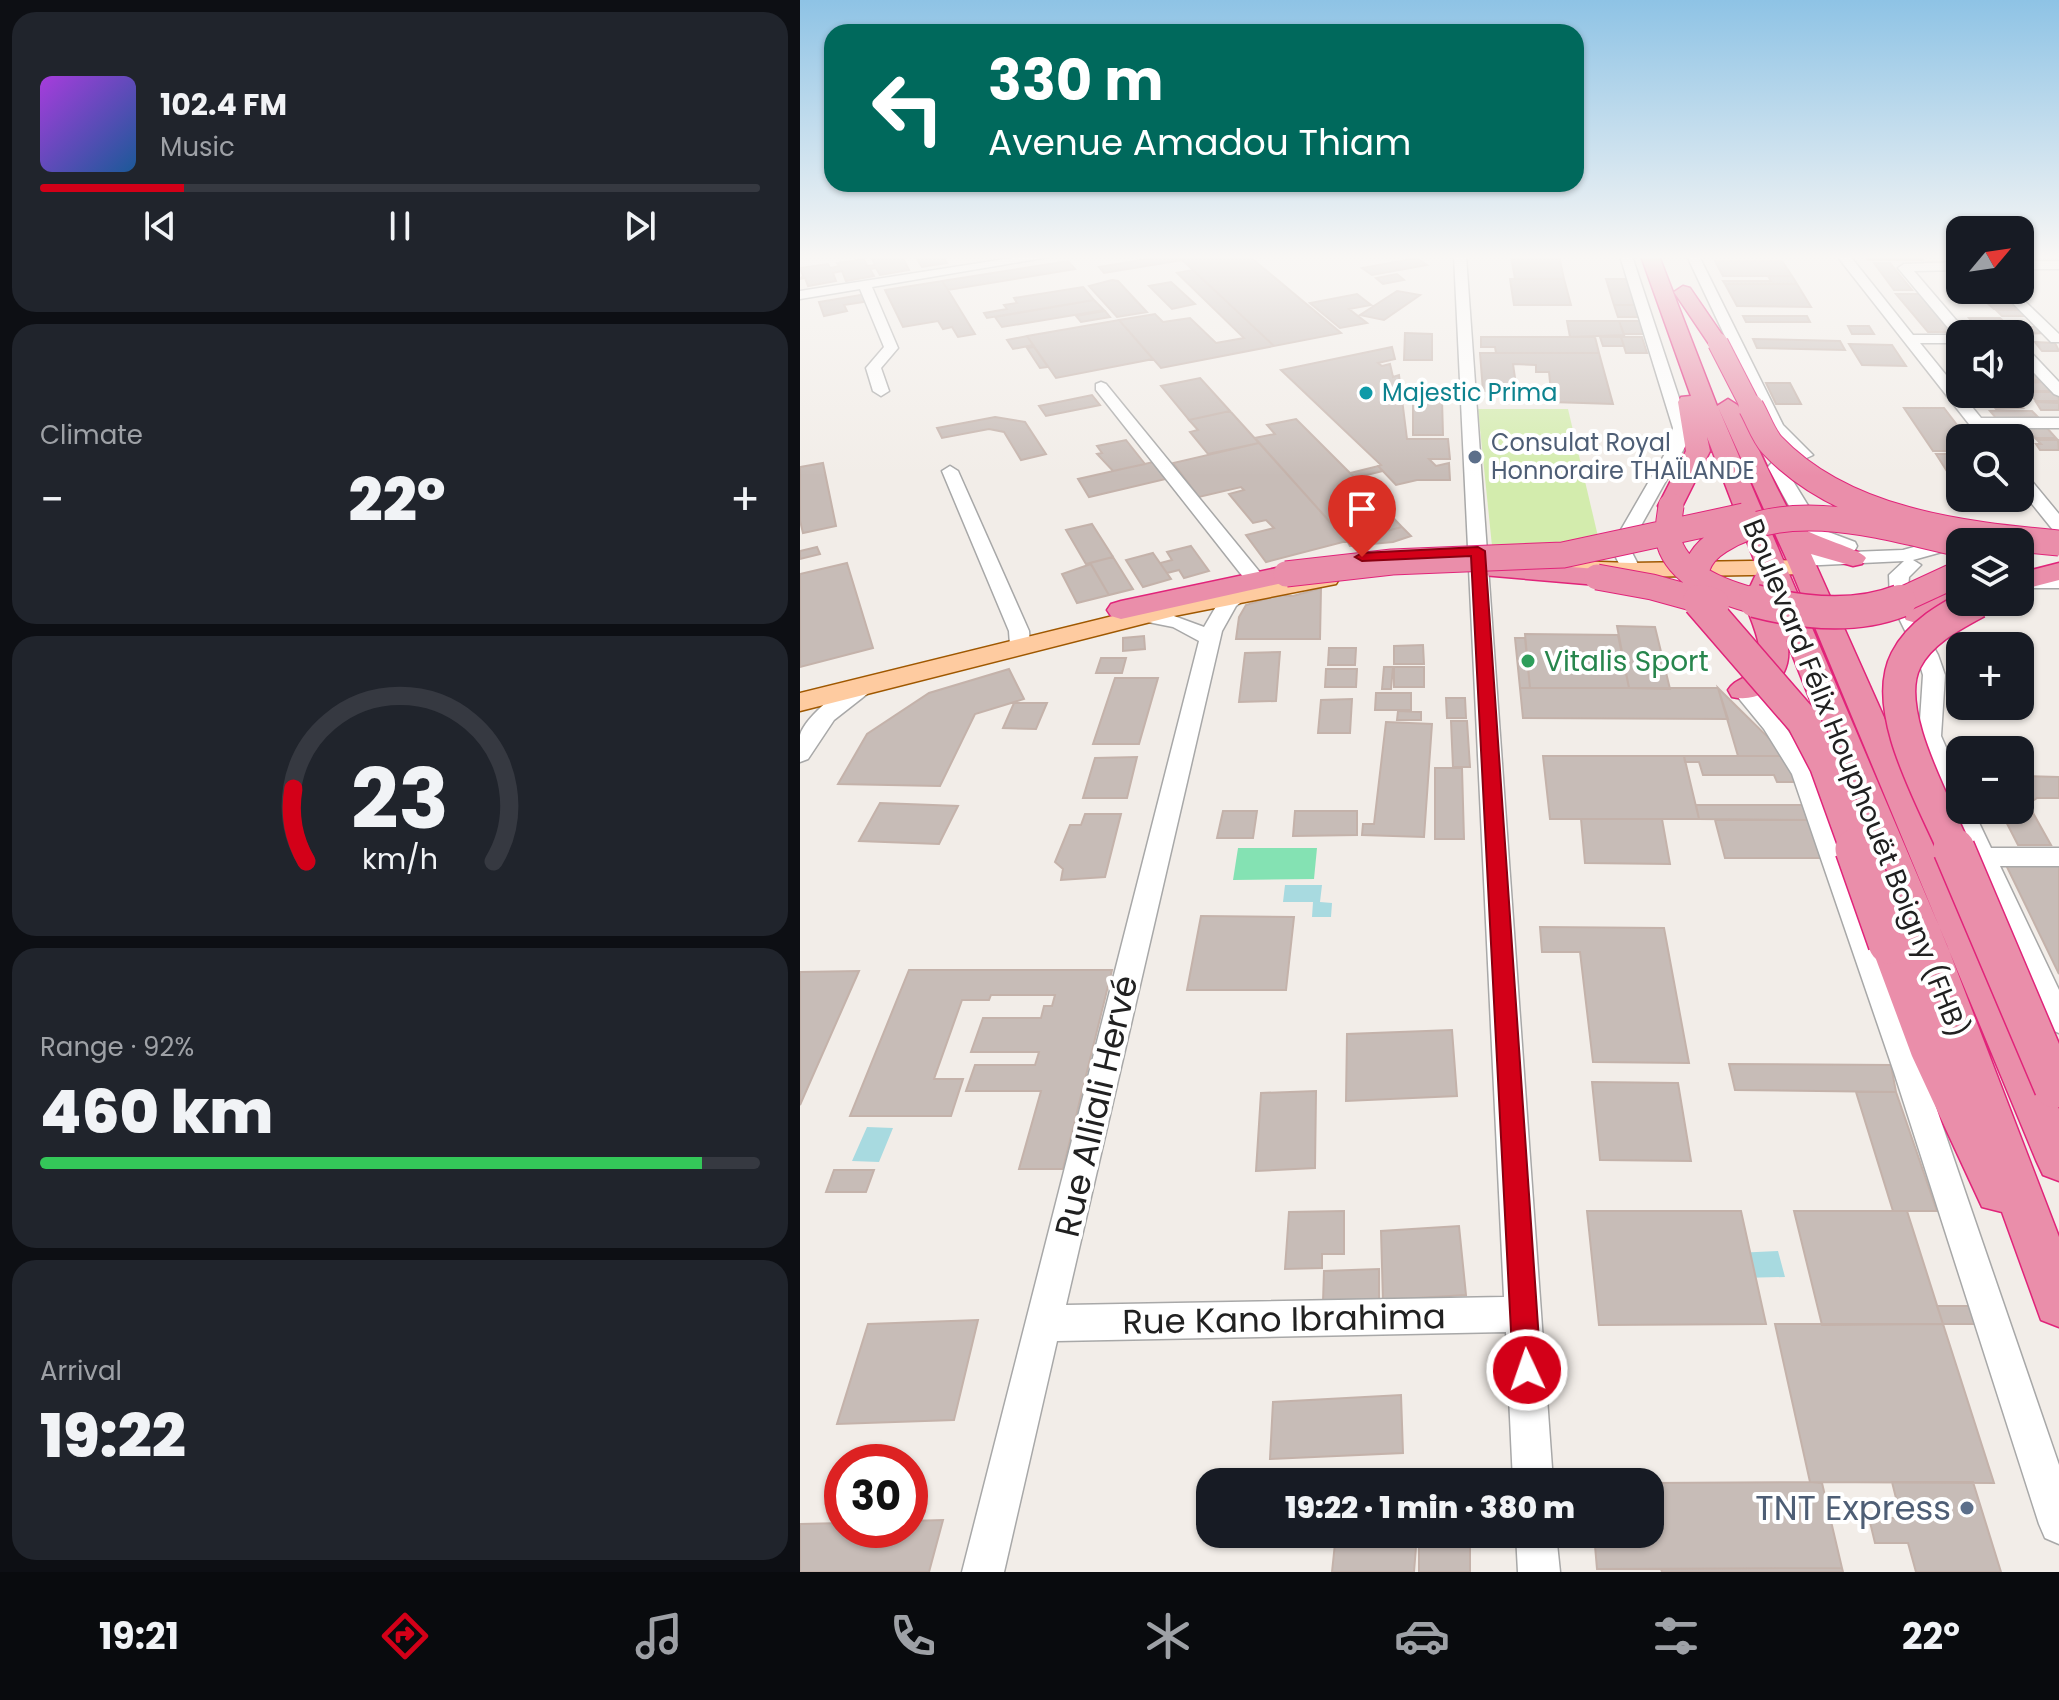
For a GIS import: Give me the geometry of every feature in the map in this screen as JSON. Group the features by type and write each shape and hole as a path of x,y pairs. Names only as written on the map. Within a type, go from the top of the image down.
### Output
{"highway":[{"name":"Boulevard Félix Houphouët Boigny (FHB)","path":"1676,329 1682,346 1796,557 1927,945 2057,1298"},
{"name":"Boulevard Félix Houphouët Boigny (FHB)","path":"1697,329 1717,384 1796,557 2059,1160"},
{"name":"Boulevard Félix Houphouët Boigny (FHB)","path":"1709,329 1770,443 1782,455 1827,485 1874,507 1919,522 2002,537 2059,543"},
{"path":"1682,346 1685,388 1698,451 1671,506 1665,529 1669,543 1688,568 1724,591 1747,600 1793,610 1847,612 1893,604 1946,579"},
{"path":"1133,613 1286,574 1392,562 1563,555 1644,540 1716,521 1782,510 1857,515 1946,535"},
{"path":"1946,541 1853,523 1777,521 1749,526 1722,537 1701,556 1693,574 1694,589 1700,604 1803,721 1826,765 1889,943 1939,1070 1990,1176 2057,1298"},
{"path":"1796,557 1820,579 1830,571 1854,562"},
{"path":"1796,557 1854,562"},
{"path":"1743,690 1768,676 1774,663 1775,651 1758,600 1796,557"},
{"path":"1483,563 1652,587 1777,621 1808,625 1858,624 1916,614 1946,598"},
{"path":"1955,616 1915,647 1905,664 1898,684 1906,736 2057,1092"}],"main road":[{"path":"800,702 1020,645 1040,643 1133,613 1246,584 1483,563 1628,565 1796,557"}],"street":[{"path":"881,391 873,368 891,348 883,329"},
{"path":"1465,329 1483,563 1532,1468"},
{"path":"1628,565 1620,547 1678,445 1681,428 1649,329"},
{"path":"1727,329 1776,427 1805,455 1783,461 1776,467 1796,557 1837,544 1946,569"},
{"path":"1902,329 1975,423 2059,423"},
{"path":"1910,339 1946,338"},
{"path":"2034,339 2057,339"},
{"path":"2034,364 2059,391"},
{"path":"1101,387 1246,584"},
{"path":"950,471 1019,631 1020,645"},
{"path":"2034,495 2059,526"},
{"path":"1854,562 1907,561 1979,535 2035,562 2059,534"},
{"path":"1907,561 1899,575 1899,600 1934,671 1928,724 1946,775"},
{"name":"Rue Alliali Hervé","path":"983,1572 1046,1323 1113,1026 1212,631 1228,602 1246,584"},
{"path":"1133,613 1192,626 1211,640"},
{"path":"800,754 815,726 837,703 863,686"},
{"path":"1743,690 1781,735 1804,774 1909,1072 2059,1524"},
{"path":"1967,824 2059,1021"},
{"path":"1981,857 2059,857"},
{"name":"Rue Kano Ibrahima","path":"1046,1323 1523,1314"},
{"path":"1537,1548 1539,1572"}],"green space":[{"path":"1478,409 1568,409 1600,545 1492,546"},
{"path":"1238,848 1317,848 1314,879 1233,880"}],"water":[{"path":"1285,885 1322,885 1320,902 1332,903 1331,917 1312,917 1313,902 1283,902"},
{"path":"867,1127 893,1128 879,1162 852,1161"},
{"path":"1778,1251 1785,1277 1740,1278 1735,1253"}],"building":[{"path":"953,329 972,329 975,334 958,337"},
{"path":"1065,329 1127,329 1153,359 1056,378 1027,336"},
{"path":"1127,329 1202,329 1216,343 1244,338 1235,329 1256,329 1274,346 1161,368"},
{"path":"1256,329 1337,329 1341,333 1274,346"},
{"path":"1569,329 1622,329 1624,335 1570,337"},
{"path":"1622,329 1643,329 1645,334 1624,334"},
{"path":"1850,329 1871,329 1874,334 1852,334"},
{"path":"1926,329 1946,329 1946,332 1928,332"},
{"path":"2034,329 2042,329 2047,333 2034,333"},
{"path":"1405,333 1432,334 1432,360 1404,360"},
{"path":"1027,336 1033,345 1013,349 1007,340"},
{"path":"1481,337 1595,337 1599,353 1496,353 1495,347 1481,347"},
{"path":"1600,337 1621,337 1624,346 1603,346"},
{"path":"1621,337 1642,337 1647,353 1626,353"},
{"path":"1753,339 1840,341 1845,350 1757,348"},
{"path":"2035,342 2055,343 2059,351 2042,351"},
{"path":"1849,344 1892,345 1906,366 1862,365"},
{"path":"1034,347 1048,367 1040,368 1027,348"},
{"path":"1392,347 1395,359 1378,363 1382,366 1390,364 1393,377 1399,375 1407,439 1448,439 1450,459 1429,459 1436,466 1449,463 1450,480 1417,480 1396,485 1378,466 1381,465 1281,370"},
{"path":"1480,353 1599,353 1613,404 1552,402 1549,372 1536,372 1536,365 1513,364 1517,392 1483,391"},
{"path":"2034,371 2036,371 2046,380 2034,380"},
{"path":"1200,378 1230,411 1189,420 1161,386"},
{"path":"2034,382 2048,382 2056,391 2034,391"},
{"path":"1766,383 1790,383 1801,404 1776,404"},
{"path":"2034,392 2058,392 2059,401 2036,401"},
{"path":"1092,395 1100,405 1046,416 1039,406"},
{"path":"1413,399 1442,399 1443,435 1413,435"},
{"path":"2036,402 2059,403 2059,410 2041,410"},
{"path":"1904,408 1944,408 1956,424 1946,424 1946,451 1933,451"},
{"path":"1230,411 1259,443 1208,454 1190,432 1198,430 1189,420"},
{"path":"1990,411 2032,411 2038,417 1996,418"},
{"path":"995,417 1025,422 1046,454 1021,460 1004,432 989,429 942,438 937,428"},
{"path":"1296,419 1402,527 1347,541 1255,438 1275,434 1267,425"},
{"path":"2034,428 2047,428 2056,438 2035,438"},
{"path":"1126,440 1145,464 1113,471 1097,454 1102,453 1097,446"},
{"path":"2037,440 2058,440 2059,450 2040,450 2036,444 2041,444"},
{"path":"1259,443 1347,541 1266,562 1246,535 1274,528 1266,520 1253,523 1229,494 1244,490 1241,487 1199,497 1173,463"},
{"path":"1936,454 1946,454 1946,470"},
{"path":"1153,462 1166,479 1089,497 1078,479"},
{"path":"823,463 836,526 803,533 800,521 800,467"},
{"path":"1378,466 1383,471 1355,478 1350,473"},
{"path":"1092,524 1113,557 1086,564 1066,530"},
{"path":"1402,527 1411,536 1393,542 1350,546 1347,541"},
{"path":"1191,546 1209,571 1184,578 1179,570 1167,573 1160,563 1172,560 1167,552"},
{"path":"817,547 820,554 800,559 800,551"},
{"path":"1153,553 1171,579 1143,587 1126,560"},
{"path":"1113,557 1133,589 1109,595 1090,563"},
{"path":"847,563 873,648 800,667 800,574"},
{"path":"1091,564 1109,595 1077,603 1062,574"},
{"path":"1321,588 1320,639 1236,639 1239,617 1246,605 1278,595 1293,596"},
{"path":"1617,626 1655,627 1670,689 1629,688"},
{"path":"1525,634 1618,635 1629,688 1530,688"},
{"path":"1144,636 1145,649 1123,651 1123,638"},
{"path":"1515,638 1525,638 1530,688 1520,688"},
{"path":"1423,645 1424,664 1394,664 1394,646"},
{"path":"1329,648 1356,648 1355,665 1328,665"},
{"path":"1280,652 1276,701 1239,702 1245,653"},
{"path":"1101,658 1126,658 1122,673 1096,673"},
{"path":"1384,667 1393,667 1391,689 1382,689"},
{"path":"1394,667 1424,667 1424,687 1394,687"},
{"path":"1009,669 1024,699 975,714 940,786 838,784 867,734 929,693"},
{"path":"1326,669 1357,669 1356,687 1325,687"},
{"path":"1115,678 1158,678 1139,744 1093,744"},
{"path":"1520,688 1718,688 1728,719 1523,718"},
{"path":"1718,688 1787,756 1738,756"},
{"path":"1376,693 1411,693 1411,710 1375,710"},
{"path":"1446,698 1465,698 1466,718 1447,718"},
{"path":"1352,699 1350,733 1318,733 1321,700"},
{"path":"1014,703 1047,703 1036,729 1003,728"},
{"path":"1398,711 1421,712 1421,720 1397,720"},
{"path":"1451,721 1467,721 1470,767 1453,767"},
{"path":"1386,722 1432,724 1424,837 1362,835 1363,824 1374,824"},
{"path":"1543,756 1684,756 1699,819 1550,819"},
{"path":"1684,756 1787,756 1796,782 1777,782 1774,775 1703,775 1699,762 1685,762"},
{"path":"1137,757 1127,798 1083,798 1095,758"},
{"path":"1435,768 1462,768 1464,839 1435,839"},
{"path":"2034,776 2059,777 2059,798 2034,800"},
{"path":"880,803 958,806 939,844 859,841"},
{"path":"1696,805 1804,805 1809,820 1699,819"},
{"path":"1223,811 1257,811 1253,838 1217,838"},
{"path":"1295,811 1357,811 1357,835 1293,836"},
{"path":"1085,814 1121,814 1105,877 1061,880 1063,869 1055,862 1070,825 1081,825"},
{"path":"2034,815 2051,845 2018,845 2007,824 2034,824"},
{"path":"1581,819 1662,819 1670,864 1585,863"},
{"path":"1715,820 1809,820 1822,858 1725,858"},
{"path":"2006,865 2059,865 2059,974"},
{"path":"1201,916 1294,917 1286,990 1187,990"},
{"path":"1540,927 1664,928 1689,1063 1593,1062 1580,952 1542,952"},
{"path":"909,970 1112,970 1063,1169 1019,1169 1041,1091 966,1091 975,1065 1035,1065 1039,1052 971,1052 983,1018 1041,1018 1044,1006 1052,1006 1055,995 991,995 989,1000 962,1000 934,1079 963,1079 951,1116 850,1116"},
{"path":"859,971 800,1105 800,972"},
{"path":"1452,1030 1457,1096 1346,1101 1347,1034"},
{"path":"1729,1064 1891,1065 1896,1092 1735,1090"},
{"path":"1592,1082 1678,1083 1691,1161 1600,1160"},
{"path":"1316,1091 1315,1168 1256,1171 1261,1093"},
{"path":"1856,1092 1896,1092 1937,1211 1893,1211"},
{"path":"834,1170 874,1170 866,1192 826,1192"},
{"path":"1344,1211 1344,1254 1322,1254 1322,1268 1285,1269 1289,1212"},
{"path":"1587,1211 1741,1211 1766,1324 1599,1325"},
{"path":"1794,1211 1907,1211 1943,1324 1822,1325"},
{"path":"1459,1226 1466,1295 1383,1300 1381,1231"},
{"path":"1379,1269 1379,1300 1323,1302 1324,1271"},
{"path":"1937,1306 1970,1306 1975,1324 1943,1324"},
{"path":"978,1320 954,1420 837,1424 868,1324"},
{"path":"1775,1324 1943,1324 1994,1483 1810,1482"},
{"path":"1401,1395 1403,1453 1270,1459 1273,1402"},
{"path":"1892,1482 1973,1482 2001,1572 1916,1572 1908,1543 1875,1543 1869,1518 1901,1518"},
{"path":"1664,1483 1822,1483 1842,1568 1597,1569 1595,1548 1664,1548"},
{"path":"928,1520 943,1520 929,1572 800,1572 800,1524 824,1523 824,1548 928,1548"},
{"path":"1335,1548 1416,1548 1414,1572 1332,1572"},
{"path":"1419,1548 1470,1548 1470,1572 1419,1572"},
{"path":"1842,1568 1843,1572 1662,1572 1661,1569"}],"place":[{"name":"Majestic Prima","path":"1366,393"},
{"name":"Consulat Royal Honnoraire THAÏLANDE","path":"1475,457"},
{"name":"Vitalis Sport","path":"1528,661"},
{"name":"TNT Express","path":"1967,1508"}],"route":[{"path":"1362,557 1478,551 1527,1370"}]}
